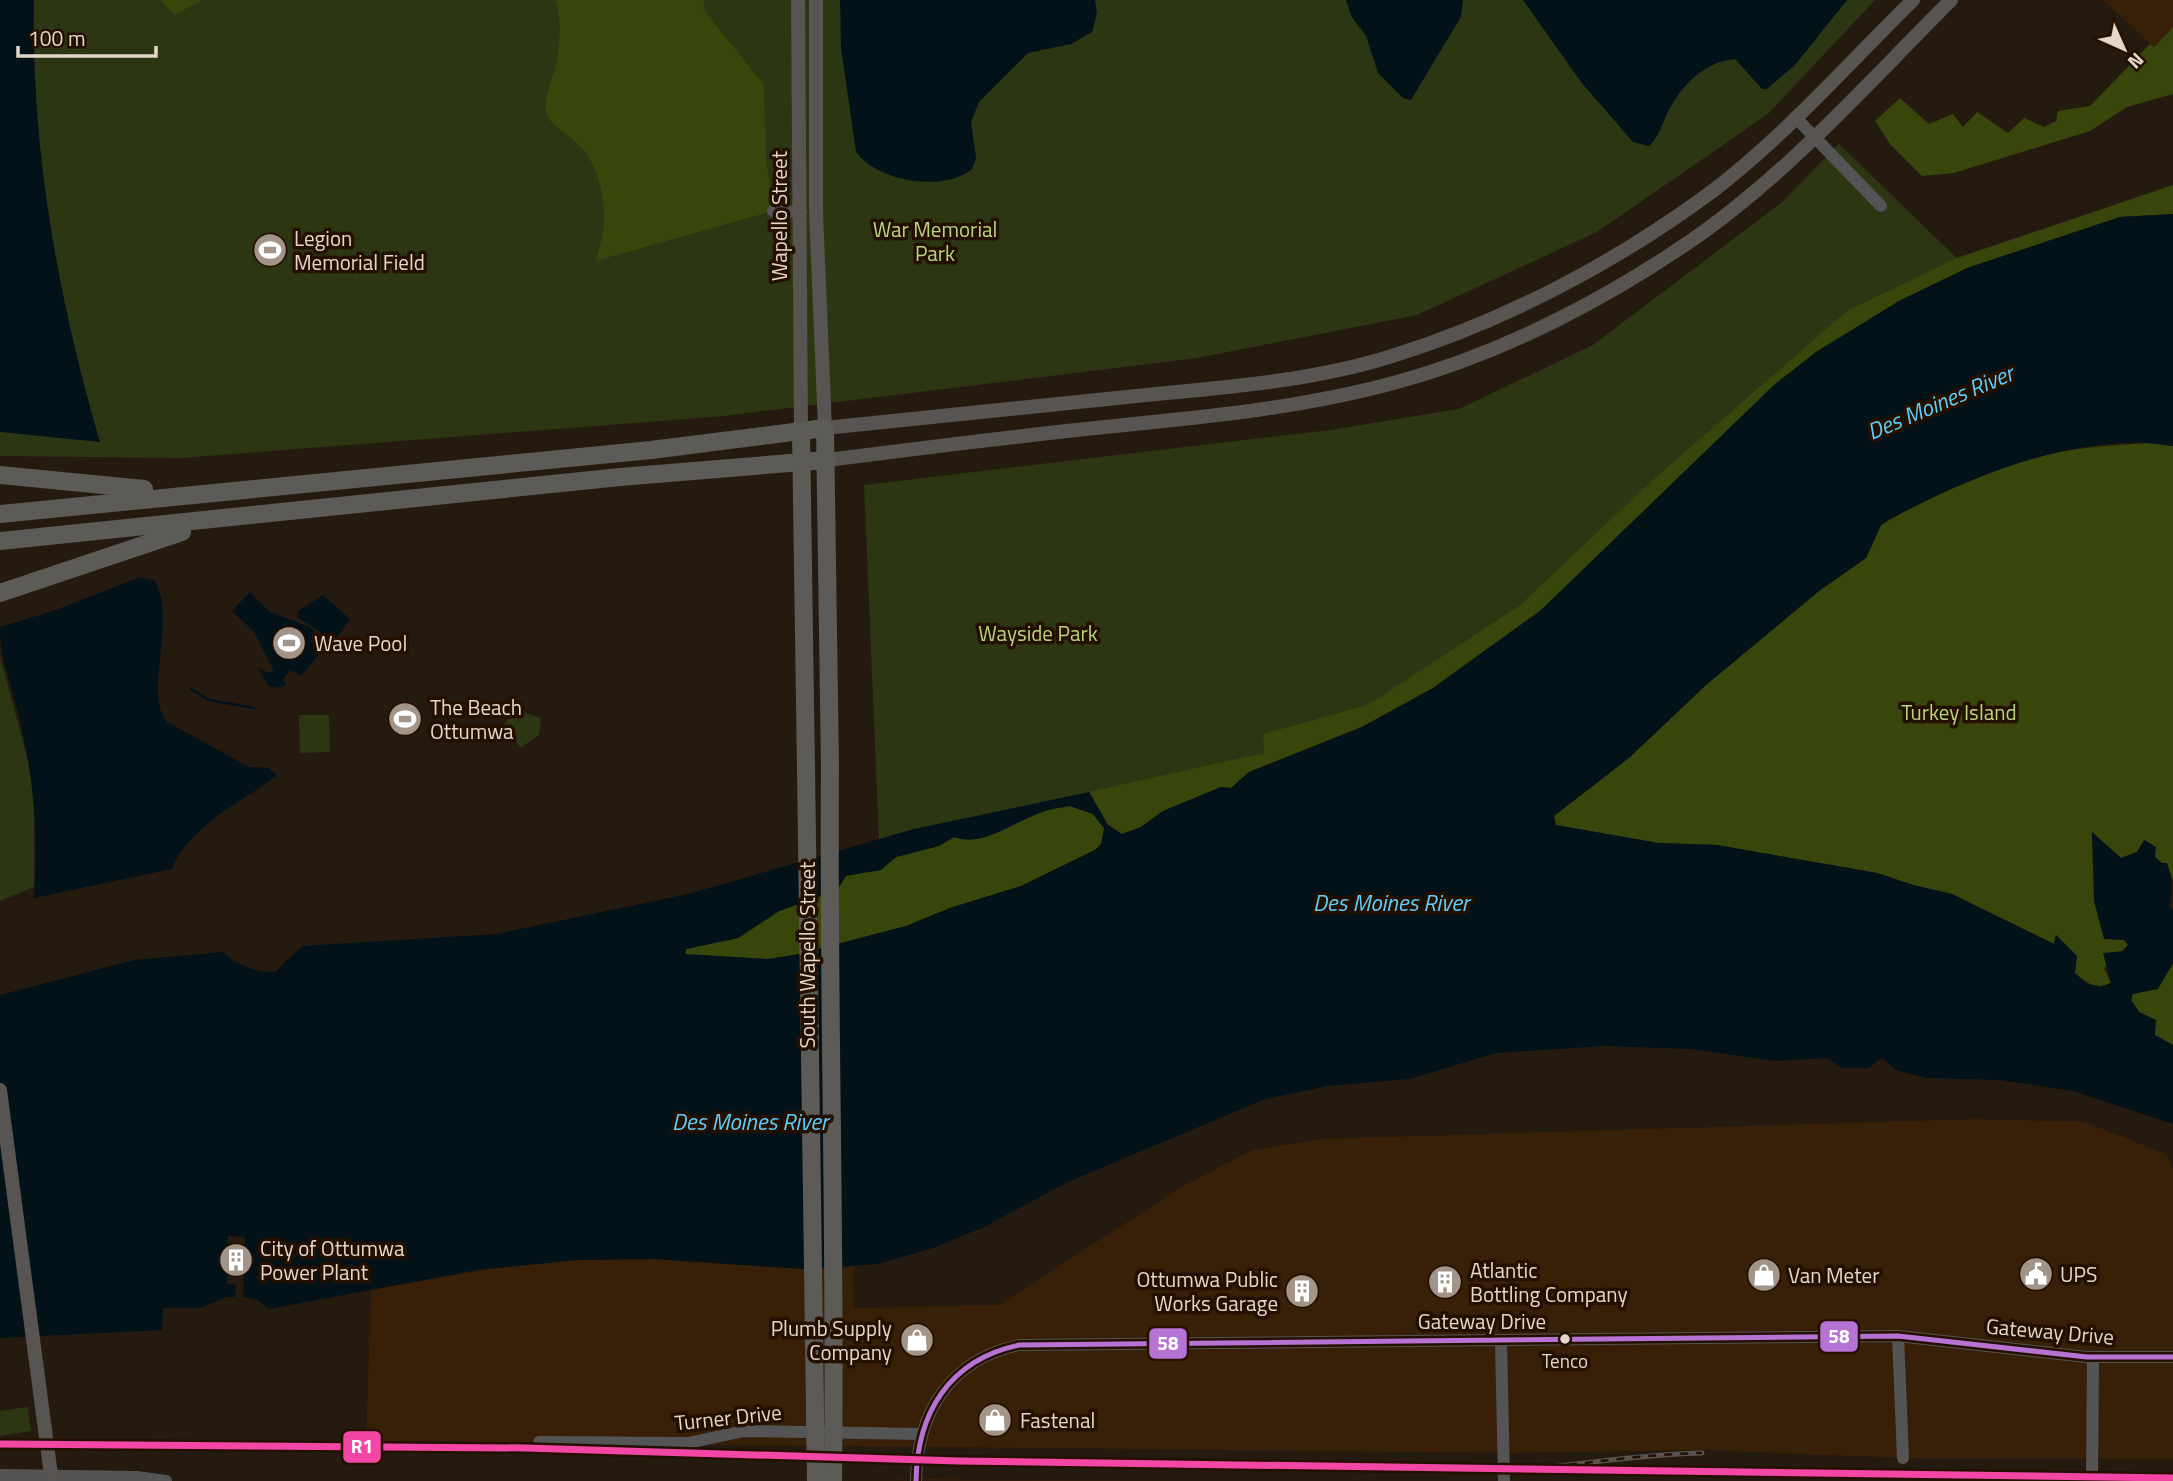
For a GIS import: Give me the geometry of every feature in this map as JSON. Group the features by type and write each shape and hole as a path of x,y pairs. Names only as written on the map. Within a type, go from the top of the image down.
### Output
{"highway":[{"path":"0,514 651,450 825,428"},
{"name":"South Wapello Street","path":"823,1481 835,1229 829,953 830,767 825,428"},
{"name":"South Wapello Street","path":"801,432 823,1481"},
{"path":"0,541 827,460"},
{"path":"0,475 71,480 127,489 239,489"},
{"path":"0,593 163,537 235,517"}],"main road":[{"name":"Wapello Street","path":"798,0 801,432"},
{"name":"Wapello Street","path":"816,0 816,212 825,428"},
{"path":"825,428 1282,380 1390,357 1519,306 1604,262 1658,230 1757,155 1913,0"},
{"path":"827,460 1205,418 1302,404 1398,382 1473,356 1559,318 1644,271 1756,191 1951,0"},
{"path":"0,1090 51,1478"}],"street":[{"path":"1795,117 1881,206"},
{"path":"773,212 801,212"},
{"path":"1898,1336 1903,1458"},
{"name":"Gateway Drive","path":"916,1481 920,1434 937,1395 965,1368 994,1352 1019,1345 1898,1336 2093,1357 2173,1357"},
{"path":"1502,1340 1504,1481"},
{"path":"2092,1481 2093,1357"},
{"name":"Turner Drive","path":"539,1442 688,1443 744,1430 920,1434"},
{"path":"0,1475 166,1481"}],"shaded area":[{"path":"2103,0 2173,0 2173,27 2154,47"},
{"path":"1976,1119 2085,1122 2166,1154 2173,1169 2173,1459 1903,1458 1705,1450 1515,1453 366,1441 371,1290 506,1266 578,1260 654,1259 802,1269 853,1267 854,1308 999,1305 1181,1187 1252,1150 1324,1139"},
{"path":"928,1479 1174,1481 822,1480"}],"green space":[{"name":"War Memorial Park","path":"0,0 1875,0 1768,114 1597,232 1417,315 1197,358 724,416 181,458 0,456"},
{"path":"161,0 203,0 174,15"},
{"path":"556,0 705,0 703,9 764,85 766,158 773,211 595,261 600,247 604,215 599,182 585,153 575,141 554,125 546,111 559,43 560,26"},
{"path":"2173,27 2173,94 2127,107 2090,131 1954,173 1922,176 1890,144 1875,121 1900,98 1929,124 1953,114 1963,127 1977,112 2008,133 2024,118 2044,127 2056,121 2058,111 2090,106 2150,44 2154,47"},
{"name":"Wayside Park","path":"1839,144 1967,268 1540,611 1362,727 1221,764 879,840 864,485 1330,430 1459,409 1593,345 1781,203"},
{"path":"2173,185 2173,214 2120,217 1967,268 1899,301 1816,352 1774,385 1540,611 1433,688 1362,727 1249,772 1231,788 1221,787 1163,811 1141,827 1122,834 1108,825 1089,792 1264,753 1263,734 1368,705 1519,606 1655,478 1847,311 1957,258"},
{"name":"Turkey Island","path":"2147,443 2173,446 2173,880 2167,864 2162,864 2155,857 2155,847 2145,840 2137,852 2121,858 2092,833 2094,862 2128,945 2104,968 2111,983 2096,986 2074,973 2077,956 2056,935 2054,944 1952,894 1877,873 1717,845 1658,843 1556,825 1554,816 1630,757 1707,684 1819,591 1866,558 1881,525 1946,490 2020,462 2076,449"},
{"path":"0,656 34,783 34,887 0,901"},
{"path":"526,713 541,718 539,735 520,748 514,739 499,740 500,730 506,721"},
{"path":"299,715 329,715 330,752 300,753"},
{"path":"1070,806 1093,814 1104,828 1102,844 1095,850 1021,886 950,908 906,926 799,954 768,959 685,955 686,949 738,938 779,911 837,890 846,876 881,869 896,857 939,846 954,837"},
{"path":"2173,963 2173,1045 2155,1035 2131,1000 2132,994 2170,969"},
{"path":"28,1407 31,1431 0,1436 0,1411"}],"water":[{"path":"0,0 34,0 37,112 50,223 72,333 100,442 0,432"},
{"path":"840,0 1095,0 1097,13 1092,32 1071,44 1028,53 979,102 971,122 976,158 972,169 945,181 928,182 894,176 879,170 856,152 841,48"},
{"path":"1346,0 1463,0 1461,17 1411,100 1403,98 1378,73 1366,36 1351,16"},
{"path":"1523,0 1847,0 1795,65 1767,89 1762,89 1735,59 1714,64 1695,76 1680,93 1649,146 1633,142 1581,82"},
{"name":"Des Moines River","path":"2173,214 2173,446 2137,443 2062,451 1988,474 1887,521 1881,525 1866,558 1819,591 1707,684 1630,757 1554,816 1556,825 1658,843 1717,845 1877,873 1952,894 2054,944 2056,935 2077,956 2075,973 2088,984 2101,987 2111,983 2103,953 2124,951 2128,945 2124,940 2104,939 2094,901 2092,832 2121,858 2137,852 2144,840 2156,847 2155,857 2162,863 2167,863 2169,869 2169,906 2173,911 2173,963 2158,989 2133,994 2131,1000 2139,1012 2156,1020 2155,1035 2173,1045 2173,1124 2073,1091 2000,1080 1926,1078 1896,1070 1882,1058 1869,1068 1842,1068 1827,1058 1775,1061 1691,1049 1604,1046 1496,1053 1409,1079 1328,1086 1265,1099 1068,1182 984,1227 933,1248 878,1264 802,1269 654,1259 578,1260 477,1270 269,1309 257,1300 243,1297 245,1237 228,1236 227,1284 236,1285 235,1297 226,1297 200,1308 163,1308 162,1330 0,1338 0,995 134,960 223,952 247,967 275,972 302,946 496,934 688,894 914,829 1089,792 1108,825 1122,834 1141,827 1163,811 1221,787 1231,788 1249,772 1362,727 1433,688 1540,611 1774,385 1816,352 1899,301 1967,268 2120,217","holes":["1070,806 1093,814 1104,828 1101,844 1095,850 1021,886 950,908 906,926 799,954 768,959 685,954 686,949 738,938 779,911 837,890 846,876 881,870 896,857 939,846 954,837 978,839 1048,810"]},
{"path":"140,577 154,580 160,595 163,613 158,693 167,722 249,767 269,768 277,776 203,828 190,840 172,869 34,898 35,825 30,777 22,729 3,658 0,627 53,611"},
{"name":"Wave Pool","path":"250,592 270,612 310,627 320,639 317,647 320,653 301,676 290,670 283,679 286,685 278,688 268,686 258,667 267,673 274,671 254,632 232,611"},
{"path":"323,595 350,619 334,641 297,617 298,611"}],"waterway":[{"path":"191,689 209,700 254,708"}],"railway":[{"path":"1521,1469 1702,1453"}],"transit line":[{"name":"58","path":"916,1481 923,1433 942,1393 974,1363 995,1352 1019,1345 1898,1336 2087,1357 2173,1357"},
{"name":"R1","path":"0,1444 525,1448 959,1461 2173,1478"}],"place":[{"name":"Legion Memorial Field","path":"270,250"},
{"name":"Wave Pool","path":"289,643"},
{"name":"The Beach Ottumwa","path":"405,719"},
{"name":"City of Ottumwa Power Plant","path":"236,1260"},
{"name":"UPS","path":"2036,1274"},
{"name":"Van Meter","path":"1764,1275"},
{"name":"Atlantic Bottling Company","path":"1445,1282"},
{"name":"Ottumwa Public Works Garage","path":"1302,1291"},
{"name":"Tenco","path":"1565,1339"},
{"name":"Plumb Supply Company","path":"917,1340"},
{"name":"Fastenal","path":"995,1420"}]}
